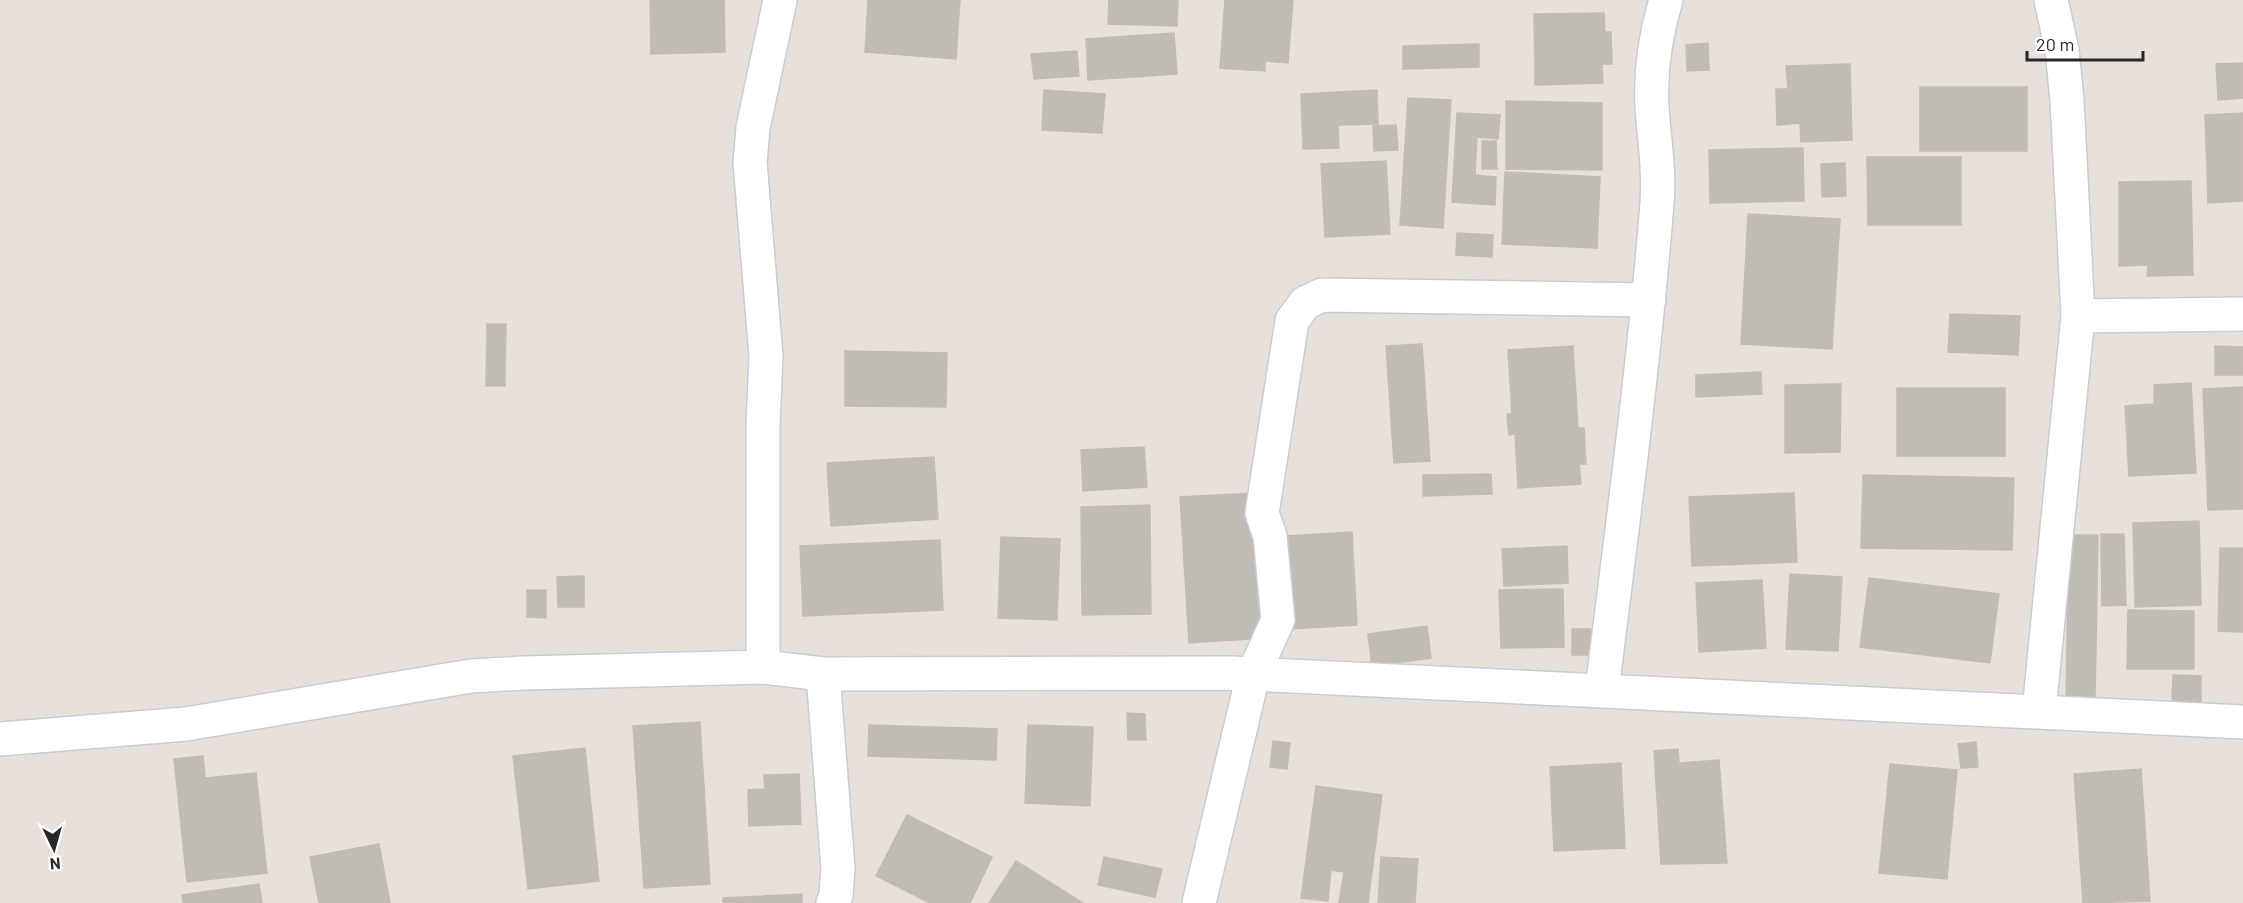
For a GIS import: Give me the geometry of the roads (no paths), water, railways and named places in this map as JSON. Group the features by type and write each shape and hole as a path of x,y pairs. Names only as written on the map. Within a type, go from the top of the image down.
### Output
{"street":[{"path":"763,668 763,424 766,356 750,162 753,128 780,0"},
{"path":"1602,690 1649,300 1658,189 1652,104 1652,62 1656,33 1666,0"},
{"path":"2039,711 2078,316 2067,100 2061,50 2051,0"},
{"path":"1199,903 1253,675 1278,620 1270,536 1262,513 1292,321 1305,303 1322,296 1649,300"},
{"path":"2078,316 2243,314"},
{"path":"0,739 186,724 471,676 763,668 823,674 1253,675 2243,722"},
{"path":"823,674 838,868 836,895 832,903"}]}
